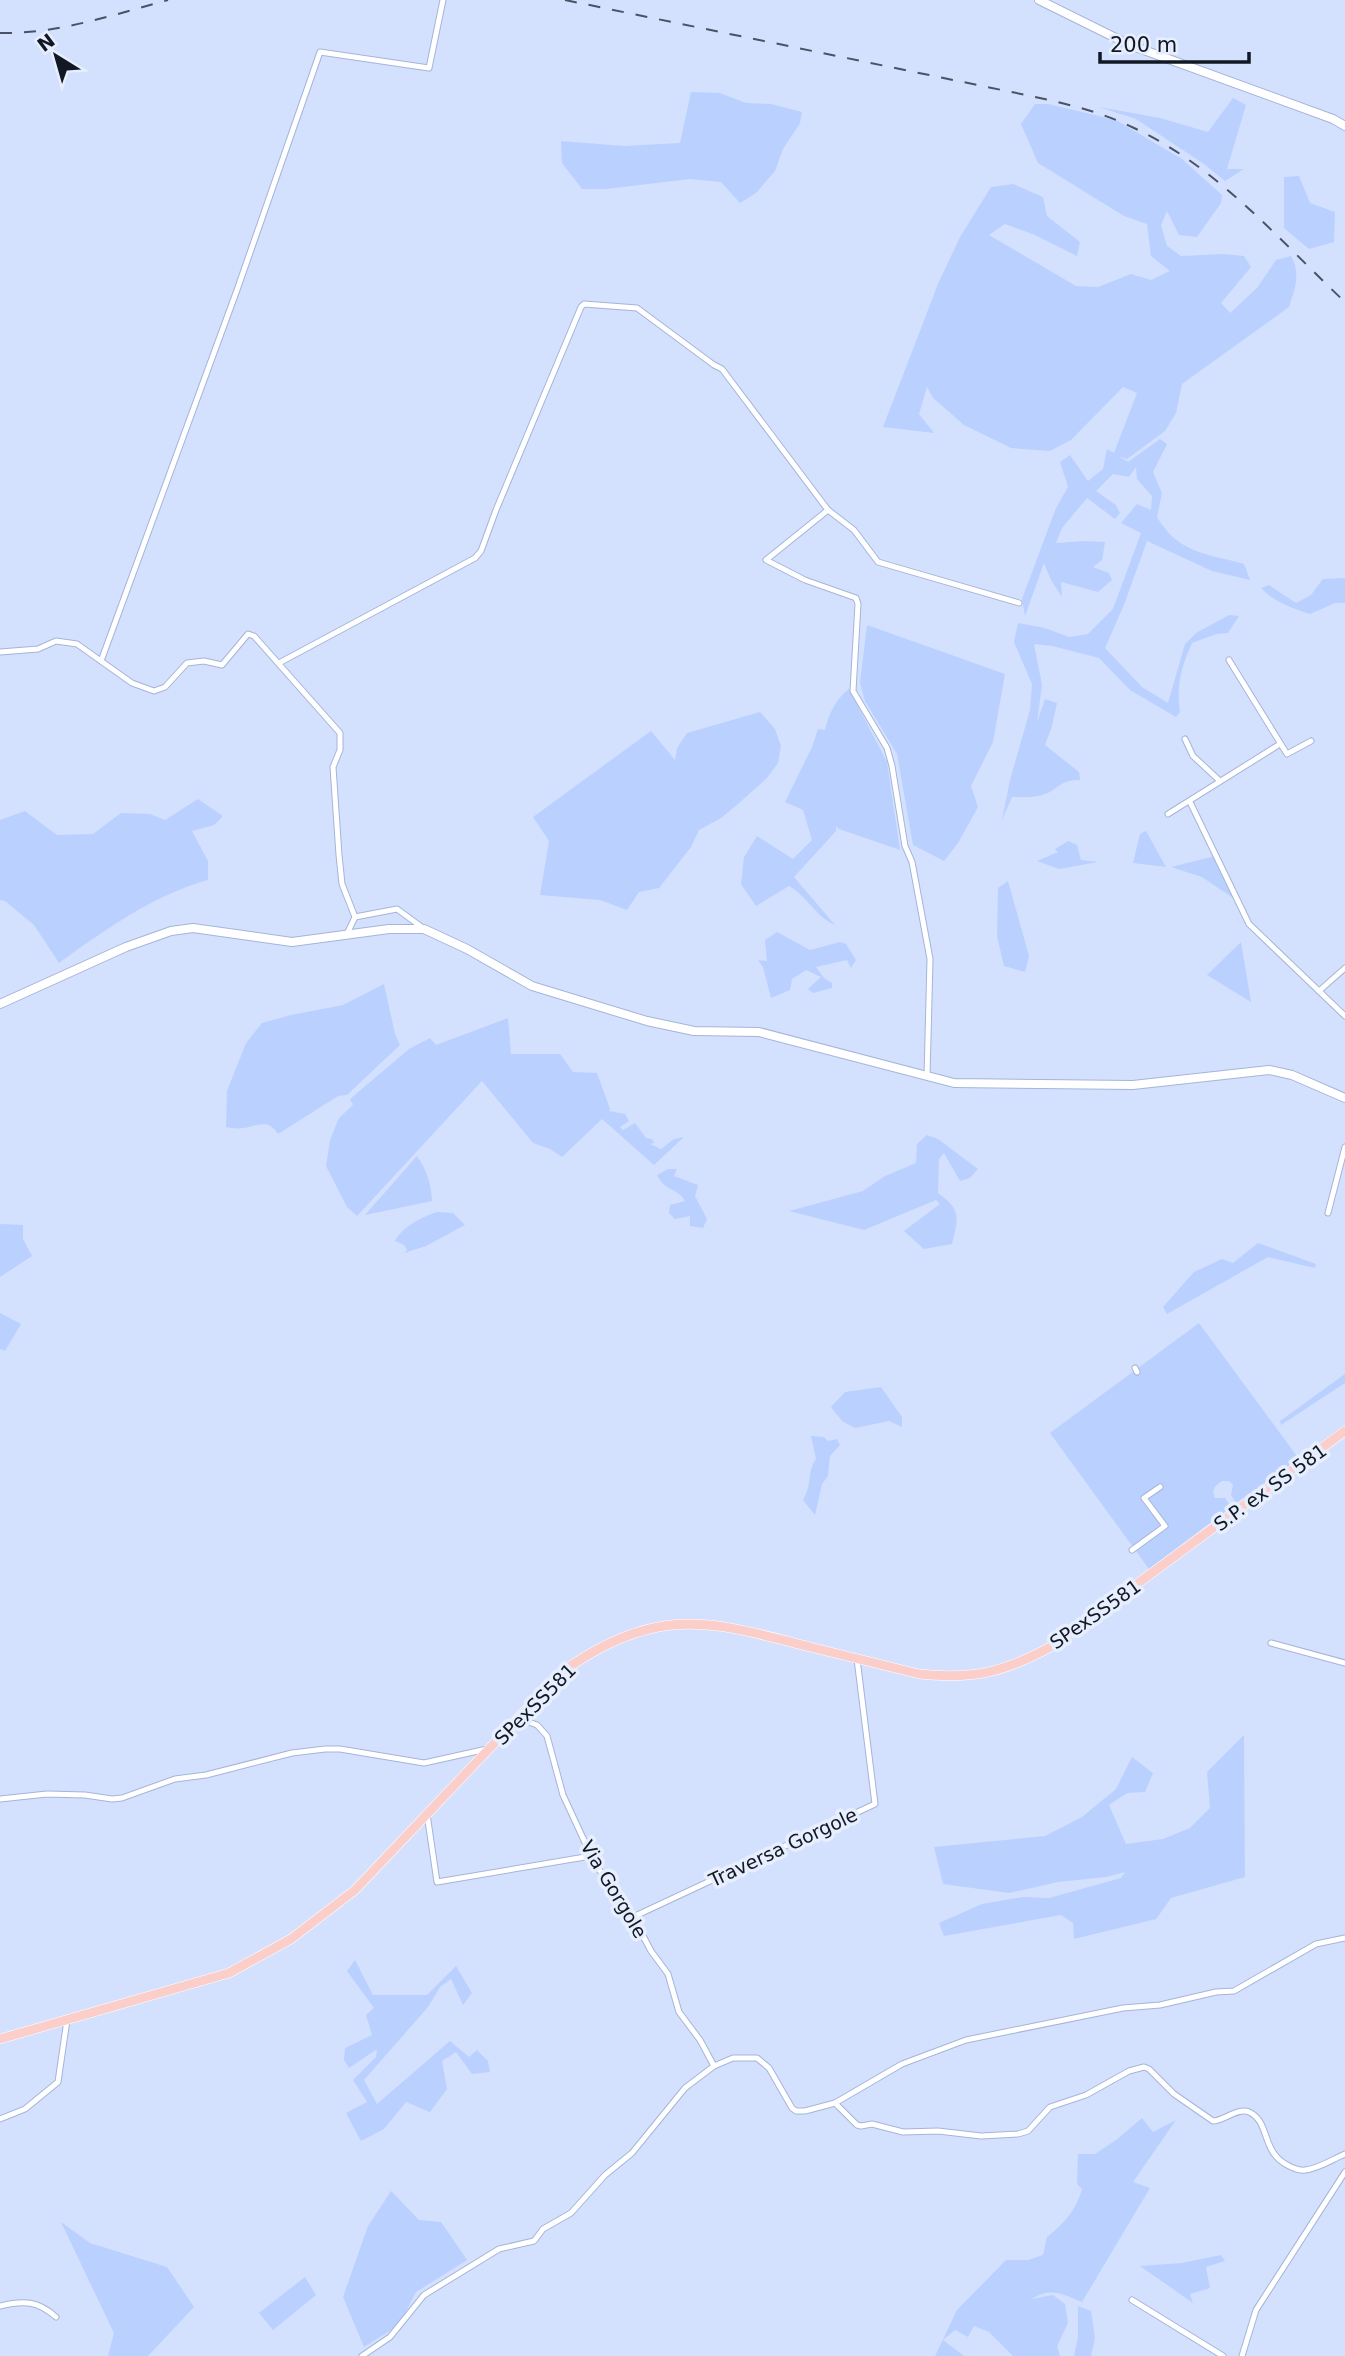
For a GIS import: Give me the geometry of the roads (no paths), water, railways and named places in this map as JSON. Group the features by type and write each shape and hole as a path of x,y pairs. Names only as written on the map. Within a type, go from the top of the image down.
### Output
{"main road":[{"name":"S.P. ex SS 581","path":"1195,1542 1345,1432"},
{"name":"SPexSS581","path":"0,2039 229,1973 306,1930 355,1890 562,1672 610,1642 658,1626 684,1624 746,1631 919,1674 944,1677 975,1676 1025,1661 1054,1645 1195,1542"}],"street":[{"path":"101,661 237,290 320,52 429,68 443,0"},
{"path":"1039,0 1130,45 1333,119 1345,126"},
{"path":"279,663 475,558 481,551 584,304 637,308 722,369 828,510 854,530 878,562 1019,603"},
{"path":"828,510 766,560 805,580 856,598 858,604 853,691 887,748 930,960 927,1077"},
{"path":"0,652 38,649 56,641 77,643 132,684 154,691 165,687 187,663 204,661 222,665 248,635 254,636 340,733 340,750 333,767 338,843 342,884 355,917 346,936"},
{"path":"1229,660 1287,754 1311,741"},
{"path":"1185,739 1192,757 1220,781"},
{"path":"1168,814 1280,744"},
{"path":"1189,802 1250,924 1345,1016"},
{"path":"355,917 397,909 424,929 467,949 532,986 635,1017 694,1031 759,1032 954,1083 1133,1085 1269,1070 1292,1075 1345,1098"},
{"path":"0,1004 126,947 171,931 192,928 292,942 389,929 424,929"},
{"path":"1319,991 1345,968"},
{"path":"1328,1213 1345,1147"},
{"path":"1132,1550 1165,1526 1144,1498 1160,1487"},
{"path":"1270,1643 1345,1663"},
{"name":"Traversa Gorgole","path":"633,1917 875,1804 857,1658"},
{"name":"Via Gorgole","path":"518,1718 537,1725 547,1736 563,1795 592,1856 633,1917 651,1951 668,1973 679,2012 700,2040 714,2066"},
{"path":"0,1799 47,1794 122,1798 175,1779 206,1775 292,1753 326,1749 424,1763 490,1748"},
{"path":"427,1814 437,1882 592,1856"},
{"path":"362,2356 390,2337 424,2295 499,2249 534,2241 543,2229 570,2213 605,2175 632,2153 685,2088 714,2066 733,2058 757,2058 769,2068 786,2100 796,2111 813,2110 835,2103 901,2064 966,2040 1123,2008 1160,2005 1216,1992 1234,1991 1315,1944 1345,1938"},
{"path":"0,2119 25,2109 58,2082 67,2020"},
{"path":"835,2103 861,2126 872,2124 903,2132 938,2131 981,2136 1018,2134 1028,2131 1051,2107 1086,2095 1129,2071 1144,2067 1174,2094 1213,2121 1243,2111 1248,2112 1262,2125 1275,2157 1297,2169 1311,2169 1345,2154"},
{"path":"1242,2356 1256,2310 1345,2172"},
{"path":"1132,2300 1223,2356"},
{"path":"0,2306 26,2302 36,2304 44,2306 56,2318"}],"railway":[{"path":"0,33 64,27 168,0"},
{"path":"565,0 1026,95 1108,117 1164,144 1220,184 1345,302"}]}
